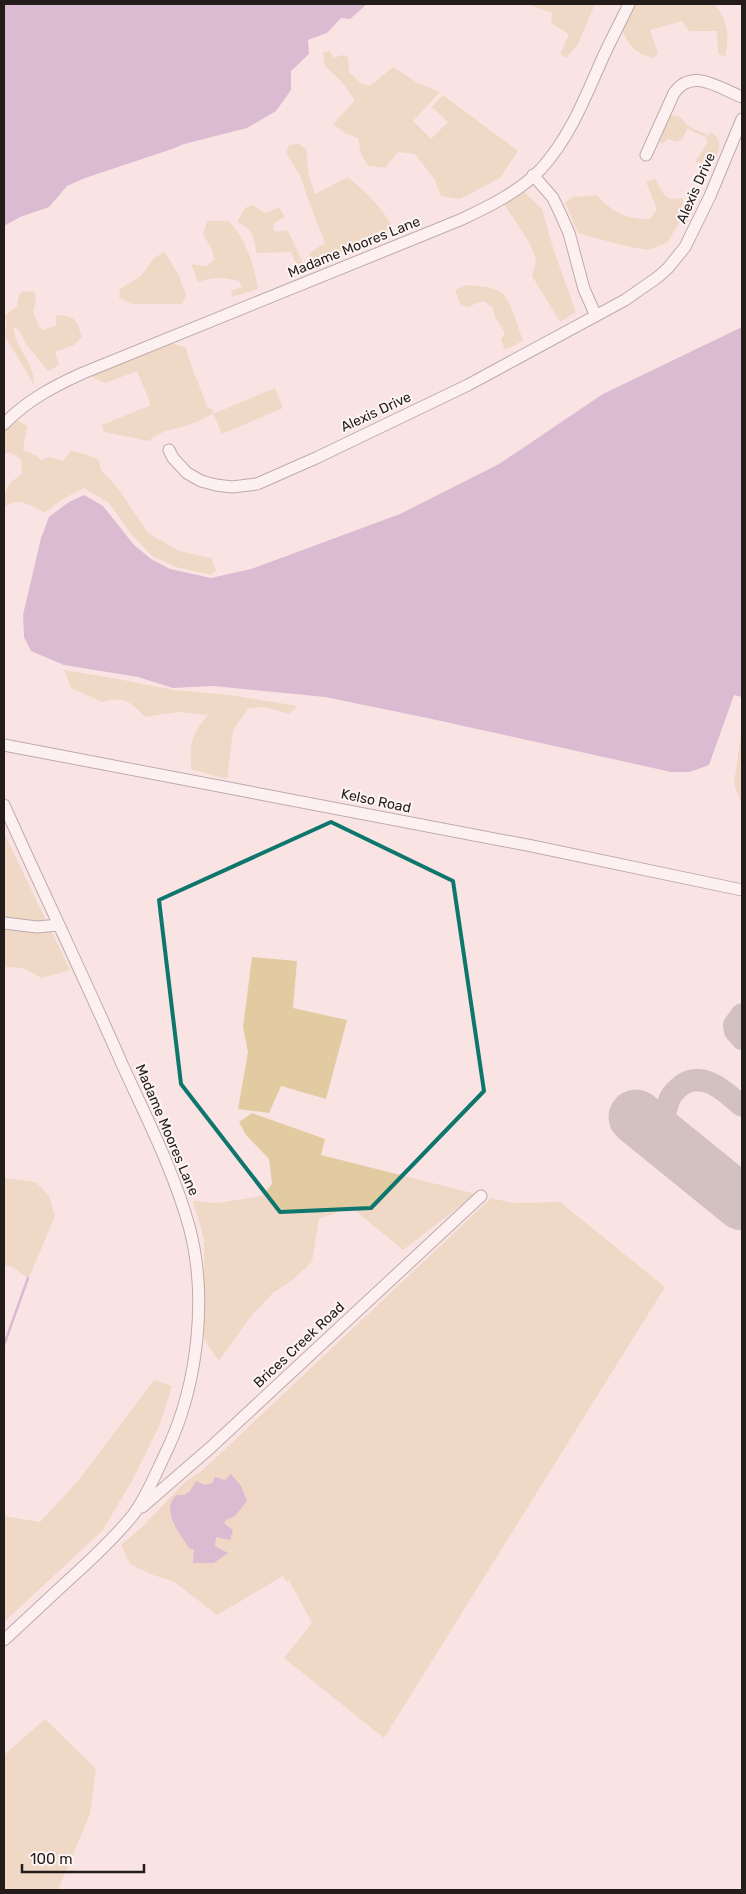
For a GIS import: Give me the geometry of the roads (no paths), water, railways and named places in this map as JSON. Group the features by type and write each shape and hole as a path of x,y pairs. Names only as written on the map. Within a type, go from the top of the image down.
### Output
{"street":[{"name":"Madame Moores Lane","path":"4,424 44,393 76,376 460,220 502,199 540,169 577,116 604,54 629,4"},
{"path":"646,155 674,92 680,84 691,80 702,80 742,97"},
{"name":"Alexis Drive","path":"169,450 173,458 187,473 201,481 232,487 257,484 468,385 580,326 648,286 677,258 693,234 742,119"},
{"path":"533,175 553,198 561,215 584,289 596,316"},
{"name":"Kelso Road","path":"4,745 532,846 742,890"},
{"name":"Madame Moores Lane","path":"4,806 151,1125 177,1186 190,1228 194,1249 198,1312 195,1353 188,1392 177,1428 152,1483 134,1512 117,1532 89,1561 4,1640"},
{"path":"4,923 37,927 59,925"},
{"name":"Brices Creek Road","path":"134,1512 210,1448 481,1196"}],"waterway":[{"path":"4,1345 28,1278"}]}
